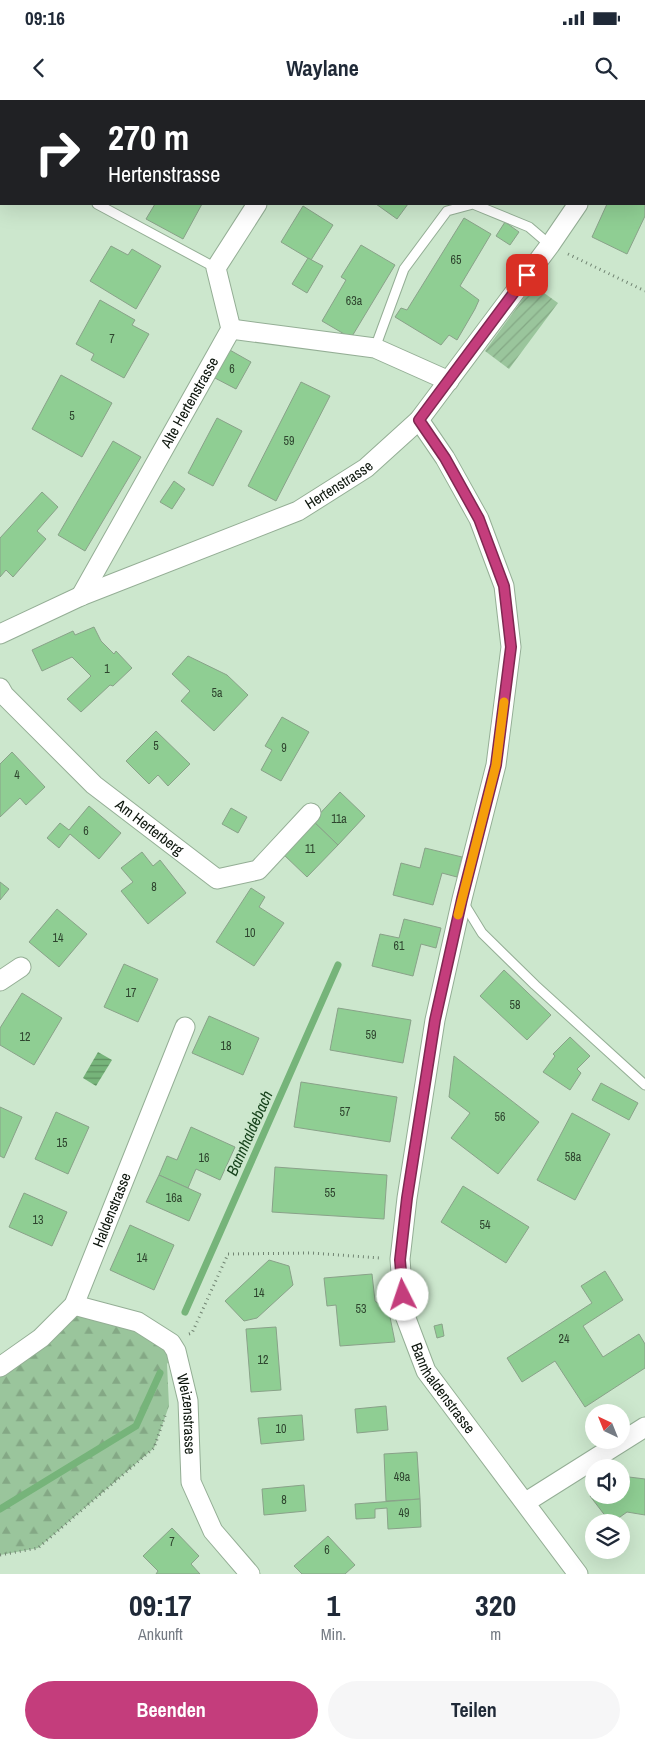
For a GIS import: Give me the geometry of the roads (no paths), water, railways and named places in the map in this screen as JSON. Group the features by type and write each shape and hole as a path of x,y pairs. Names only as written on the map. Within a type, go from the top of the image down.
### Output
{"street":[{"path":"257,205 216,268 230,329 375,348 449,381"},
{"name":"Hertenstrasse","path":"0,634 81,596 298,511 366,468 419,420 550,245 577,205"},
{"name":"Alte Hertenstrasse","path":"81,596 230,329"},
{"name":"Bannhaldenstrasse","path":"419,420 445,458 479,519 504,586 511,647 496,765 462,899 435,1020 407,1198 400,1260 404,1313 426,1371 526,1502 578,1574"},
{"name":"Am Herterberg","path":"0,688 4,695 94,784 217,879 258,870 311,813"},
{"path":"0,981 21,967"},
{"name":"Haldenstrasse","path":"0,1367 40,1338 74,1305 185,1027"},
{"name":"Weizenstrasse","path":"74,1305 138,1322 171,1343 176,1351 188,1401 191,1482 213,1531 250,1574"},
{"path":"526,1502 645,1427"}],"lane":[{"path":"99,205 216,268"},
{"path":"375,348 404,270 447,210 470,205"},
{"path":"476,205 529,227 550,245"},
{"path":"462,899 482,933 542,992 645,1085"}],"waterway":[{"name":"Bannhaldebach","path":"185,1312 338,965"},
{"name":"Bannhaldebach","path":"0,1509 136,1426 160,1373"}]}
